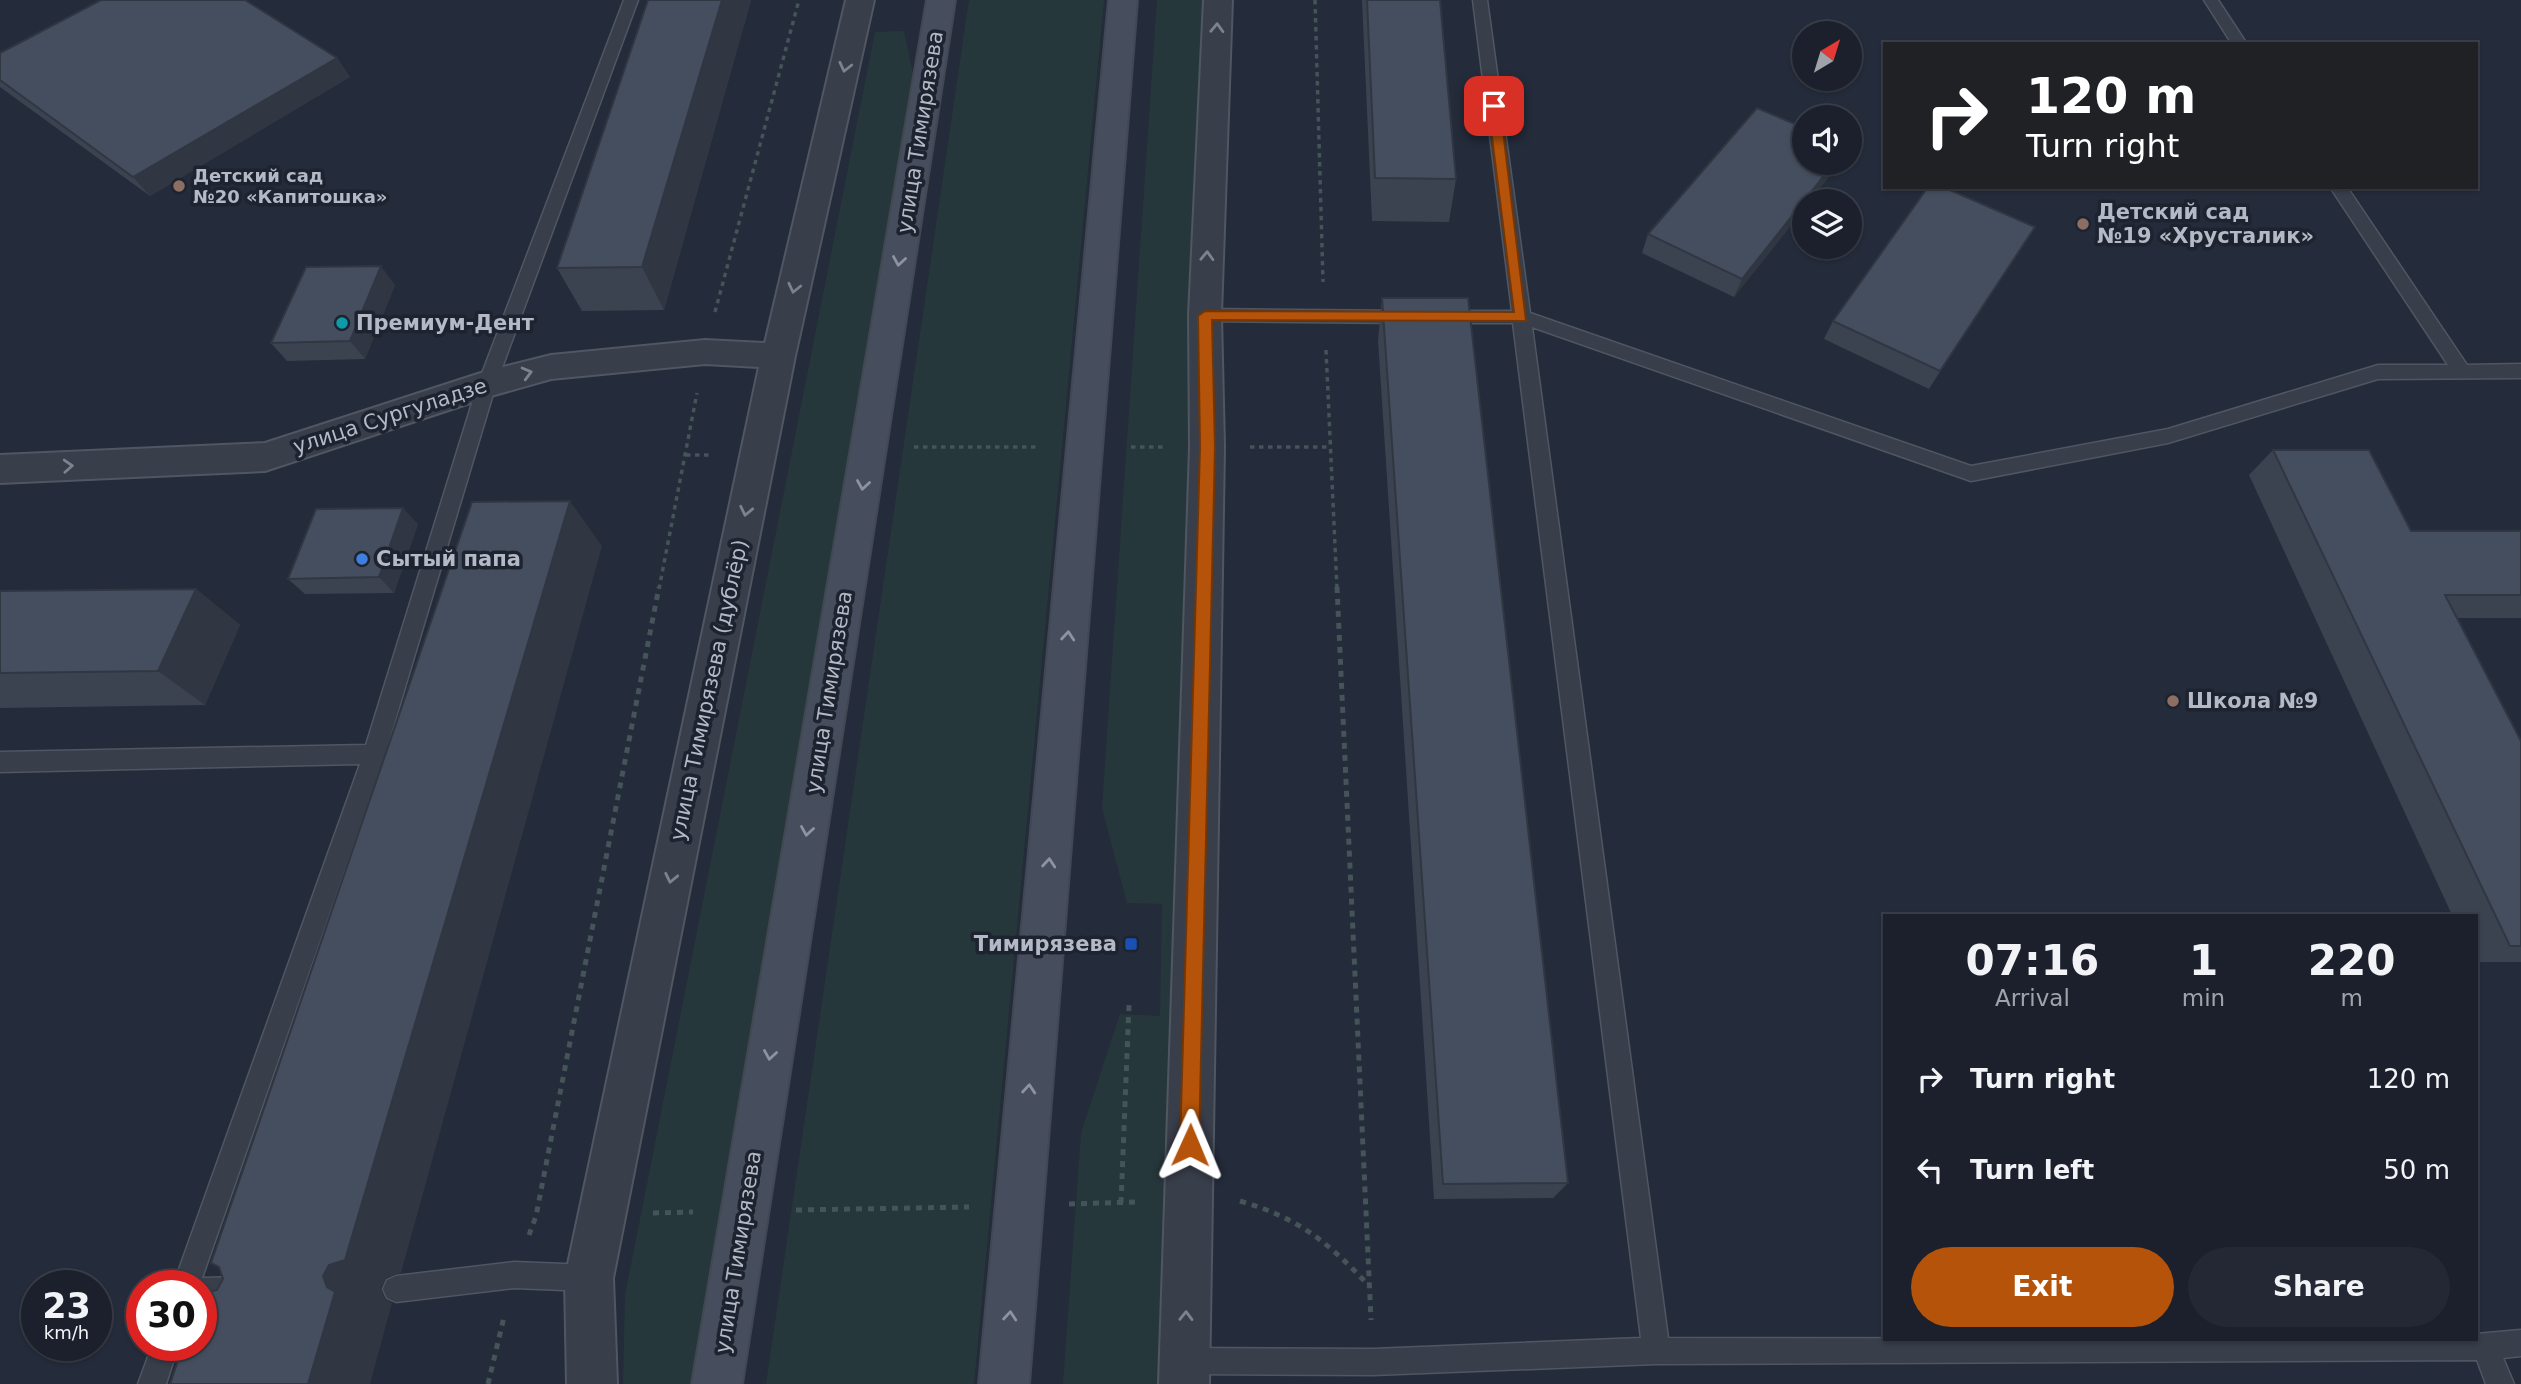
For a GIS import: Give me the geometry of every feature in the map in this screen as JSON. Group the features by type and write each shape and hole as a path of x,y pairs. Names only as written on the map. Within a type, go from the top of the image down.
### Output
{"main road":[{"name":"улица Тимирязева","path":"717,1384 941,0"},
{"path":"1004,1384 1123,0"}],"street":[{"name":"улица Тимирязева (дублёр)","path":"592,1384 589,1278 778,356 860,0"},
{"path":"1185,1372 1208,447 1205,316 1218,0"},
{"name":"улица Сургуладзе","path":"0,469 265,457 487,384 551,367 705,352 778,356"}],"lane":[{"path":"192,1270 374,754 487,384 631,0"},
{"path":"1480,0 1656,1351"},
{"path":"2211,0 2239,42"},
{"path":"2339,189 2461,369"},
{"path":"1205,316 1521,317 1971,474 2168,436 2378,372 2461,369 2521,371"},
{"path":"0,762 374,754"},
{"path":"396,1289 514,1275 589,1278"},
{"path":"217,1291 271,1290"},
{"path":"1185,1372 1656,1351 2485,1347 2521,1343"},
{"path":"2485,1347 2500,1384"},
{"path":"152,1384 160,1361"}],"path":[{"path":"488,1384 514,1275 536,1216 705,352 799,0"},
{"path":"1315,0 1329,447 1373,1362"},
{"path":"869,447 1329,447"},
{"path":"686,455 758,455"},
{"path":"1121,1203 1129,1005"}],"shaded area":[{"path":"969,0 1104,0 974,1384 766,1384"},
{"path":"1157,0 1210,0 1160,1384 1063,1384 1081,1133 1120,1014 1160,1016 1162,904 1127,903 1102,808"},
{"path":"904,31 913,74 695,1384 623,1384 625,1295 875,32"}],"building":[{"path":"101,0 245,0 337,58 133,177 0,80 0,53"},
{"path":"648,0 722,0 642,267 557,268"},
{"path":"1367,0 1440,0 1456,179 1375,178"},
{"path":"1757,108 1792,123 1792,175 1824,175 1813,189 1792,189 1792,216 1742,279 1648,234"},
{"path":"1927,189 1948,189 2035,227 1940,371 1833,321"},
{"path":"381,266 350,341 271,343 306,267"},
{"path":"1382,298 1468,298 1568,1183 1443,1184"},
{"path":"2273,450 2369,450 2411,531 2521,531 2521,595 2445,595 2521,741 2521,946 2510,946"},
{"path":"570,501 345,1260 329,1265 323,1276 327,1287 335,1292 308,1384 170,1384 178,1361 217,1361 217,1290 223,1279 219,1267 211,1263 472,502"},
{"path":"403,508 379,577 288,579 316,509"},
{"path":"196,589 158,671 0,673 0,591"}],"place":[{"name":"Детский сад №20 «Капитошка»","path":"179,186"},
{"name":"Детский сад №19 «Хрусталик»","path":"2083,224"},
{"name":"Премиум-Дент","path":"342,323"},
{"name":"Сытый папа","path":"362,559"},
{"name":"Школа №9","path":"2173,701"},
{"name":"Тимирязева","path":"1131,944"}],"route":[{"path":"1190,1145 1208,447 1205,316 1521,317 1494,106"}]}
